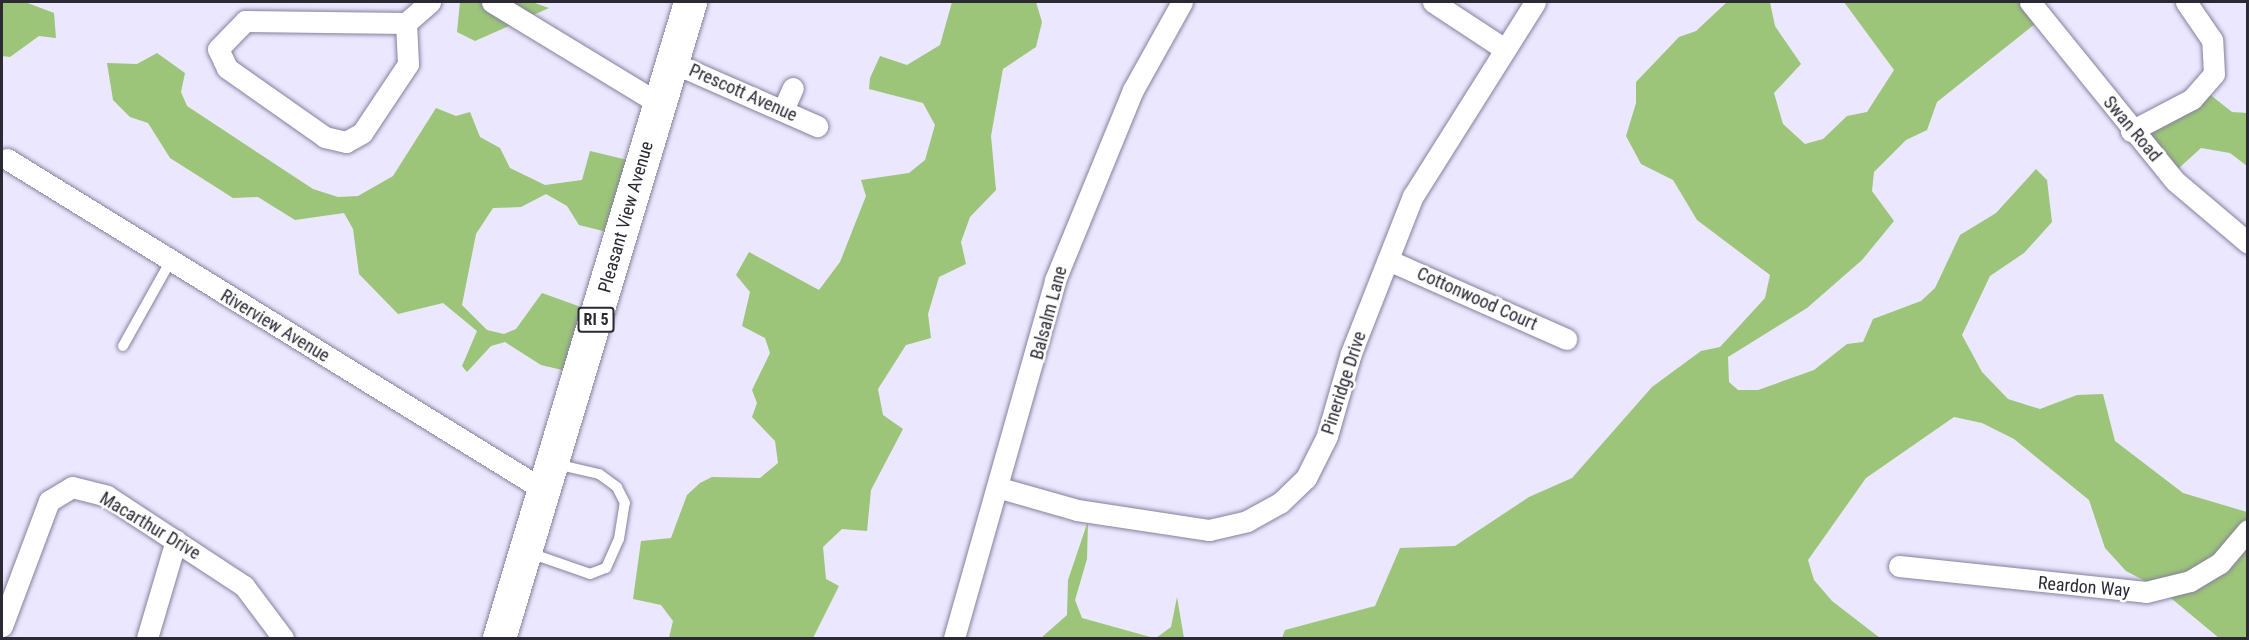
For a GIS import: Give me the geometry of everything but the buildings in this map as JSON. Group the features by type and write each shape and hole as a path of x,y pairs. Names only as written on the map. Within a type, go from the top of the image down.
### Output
{"main road":[{"name":"Pleasant View Avenue","path":"499,639 669,61 690,2"}],"street":[{"path":"406,22 408,64 362,133 345,142 325,137 228,68 218,49 245,21 406,22 430,2"},
{"path":"492,2 658,103"},
{"name":"Balsalm Lane","path":"954,639 1000,488 1055,280 1088,194 1133,90 1182,2"},
{"path":"1432,2 1503,48"},
{"name":"Pineridge Drive","path":"1000,488 1077,510 1209,530 1247,521 1280,503 1306,478 1327,436 1351,353 1413,196 1503,48 1535,2"},
{"name":"Swan Road","path":"2030,2 2131,131 2175,181 2247,243"},
{"path":"2131,131 2192,99 2214,74 2212,40 2186,2"},
{"name":"Prescott Avenue","path":"669,61 817,126"},
{"path":"783,110 793,88"},
{"name":"Riverview Avenue","path":"7,159 171,262 548,477"},
{"name":"Cottonwood Court","path":"1388,260 1566,339"},
{"name":"Macarthur Drive","path":"2,626 49,501 72,487 107,496 244,586 283,639"},
{"name":"Reardon Way","path":"1899,566 2146,592 2190,582 2210,569 2247,530"},
{"path":"147,639 176,540"}],"lane":[{"path":"123,346 171,262"},
{"path":"526,552 590,574 606,568 619,539 624,503 617,487 598,474 548,477"}],"green space":[{"path":"2,2 25,2 54,13 56,38 39,36 10,57 2,56"},
{"path":"460,2 532,2 549,8 475,41 457,32"},
{"path":"952,2 1036,2 1042,22 1036,47 1003,69 991,136 996,190 970,217 961,242 966,264 939,277 928,314 931,338 906,345 878,389 883,415 903,429 871,490 867,531 842,529 823,547 826,579 839,586 813,638 669,638 673,621 661,605 633,599 641,541 671,538 687,495 700,483 712,477 760,478 778,463 775,441 752,417 757,403 752,390 770,353 765,338 742,326 750,292 736,275 749,252 819,290 840,262 866,196 861,180 909,173 925,160 935,125 923,103 869,89 870,78 880,56 907,65 940,45"},
{"path":"1727,2 1770,2 1775,26 1801,64 1774,93 1783,124 1805,144 1823,139 1847,116 1867,112 1894,70 1844,2 2027,2 2040,20 1937,102 1927,130 1906,140 1874,172 1872,191 1894,221 1862,260 1807,308 1728,357 1729,382 1738,390 1758,390 1814,370 1847,344 1863,342 1873,319 1921,301 1935,288 1960,235 1996,213 2036,169 2047,180 2052,222 2024,253 1990,276 1962,335 1982,372 2008,399 2040,409 2077,395 2103,394 2115,441 2183,493 2247,512 2247,638 2219,638 2160,589 2126,571 2105,548 2089,500 2014,439 1982,423 1954,417 1866,478 1808,560 1814,580 1832,601 1880,638 1282,638 1285,630 1375,606 1400,548 1455,546 1529,497 1572,478 1652,387 1701,351 1720,347 1765,298 1770,275 1697,220 1673,180 1641,164 1626,136 1636,103 1636,82 1679,37 1696,31"},
{"path":"157,53 185,73 181,92 187,106 313,189 338,197 358,196 393,176 436,108 456,116 470,112 480,137 500,148 510,168 545,185 582,180 590,151 640,163 619,235 579,225 567,206 546,194 521,207 493,208 476,234 462,305 487,330 504,334 516,329 542,293 595,312 579,374 541,365 505,342 491,346 467,372 462,366 477,331 443,303 398,314 359,274 353,229 344,213 295,220 258,197 233,198 170,158 148,123 130,117 113,100 107,63 137,64"},
{"path":"2203,89 2232,112 2247,113 2247,166 2230,153 2201,148 2169,177 2135,130"},
{"path":"1088,521 1087,559 1075,600 1082,618 1154,638 1041,638 1067,615 1068,580"},
{"path":"1177,597 1184,638 1156,638 1171,627"}]}
